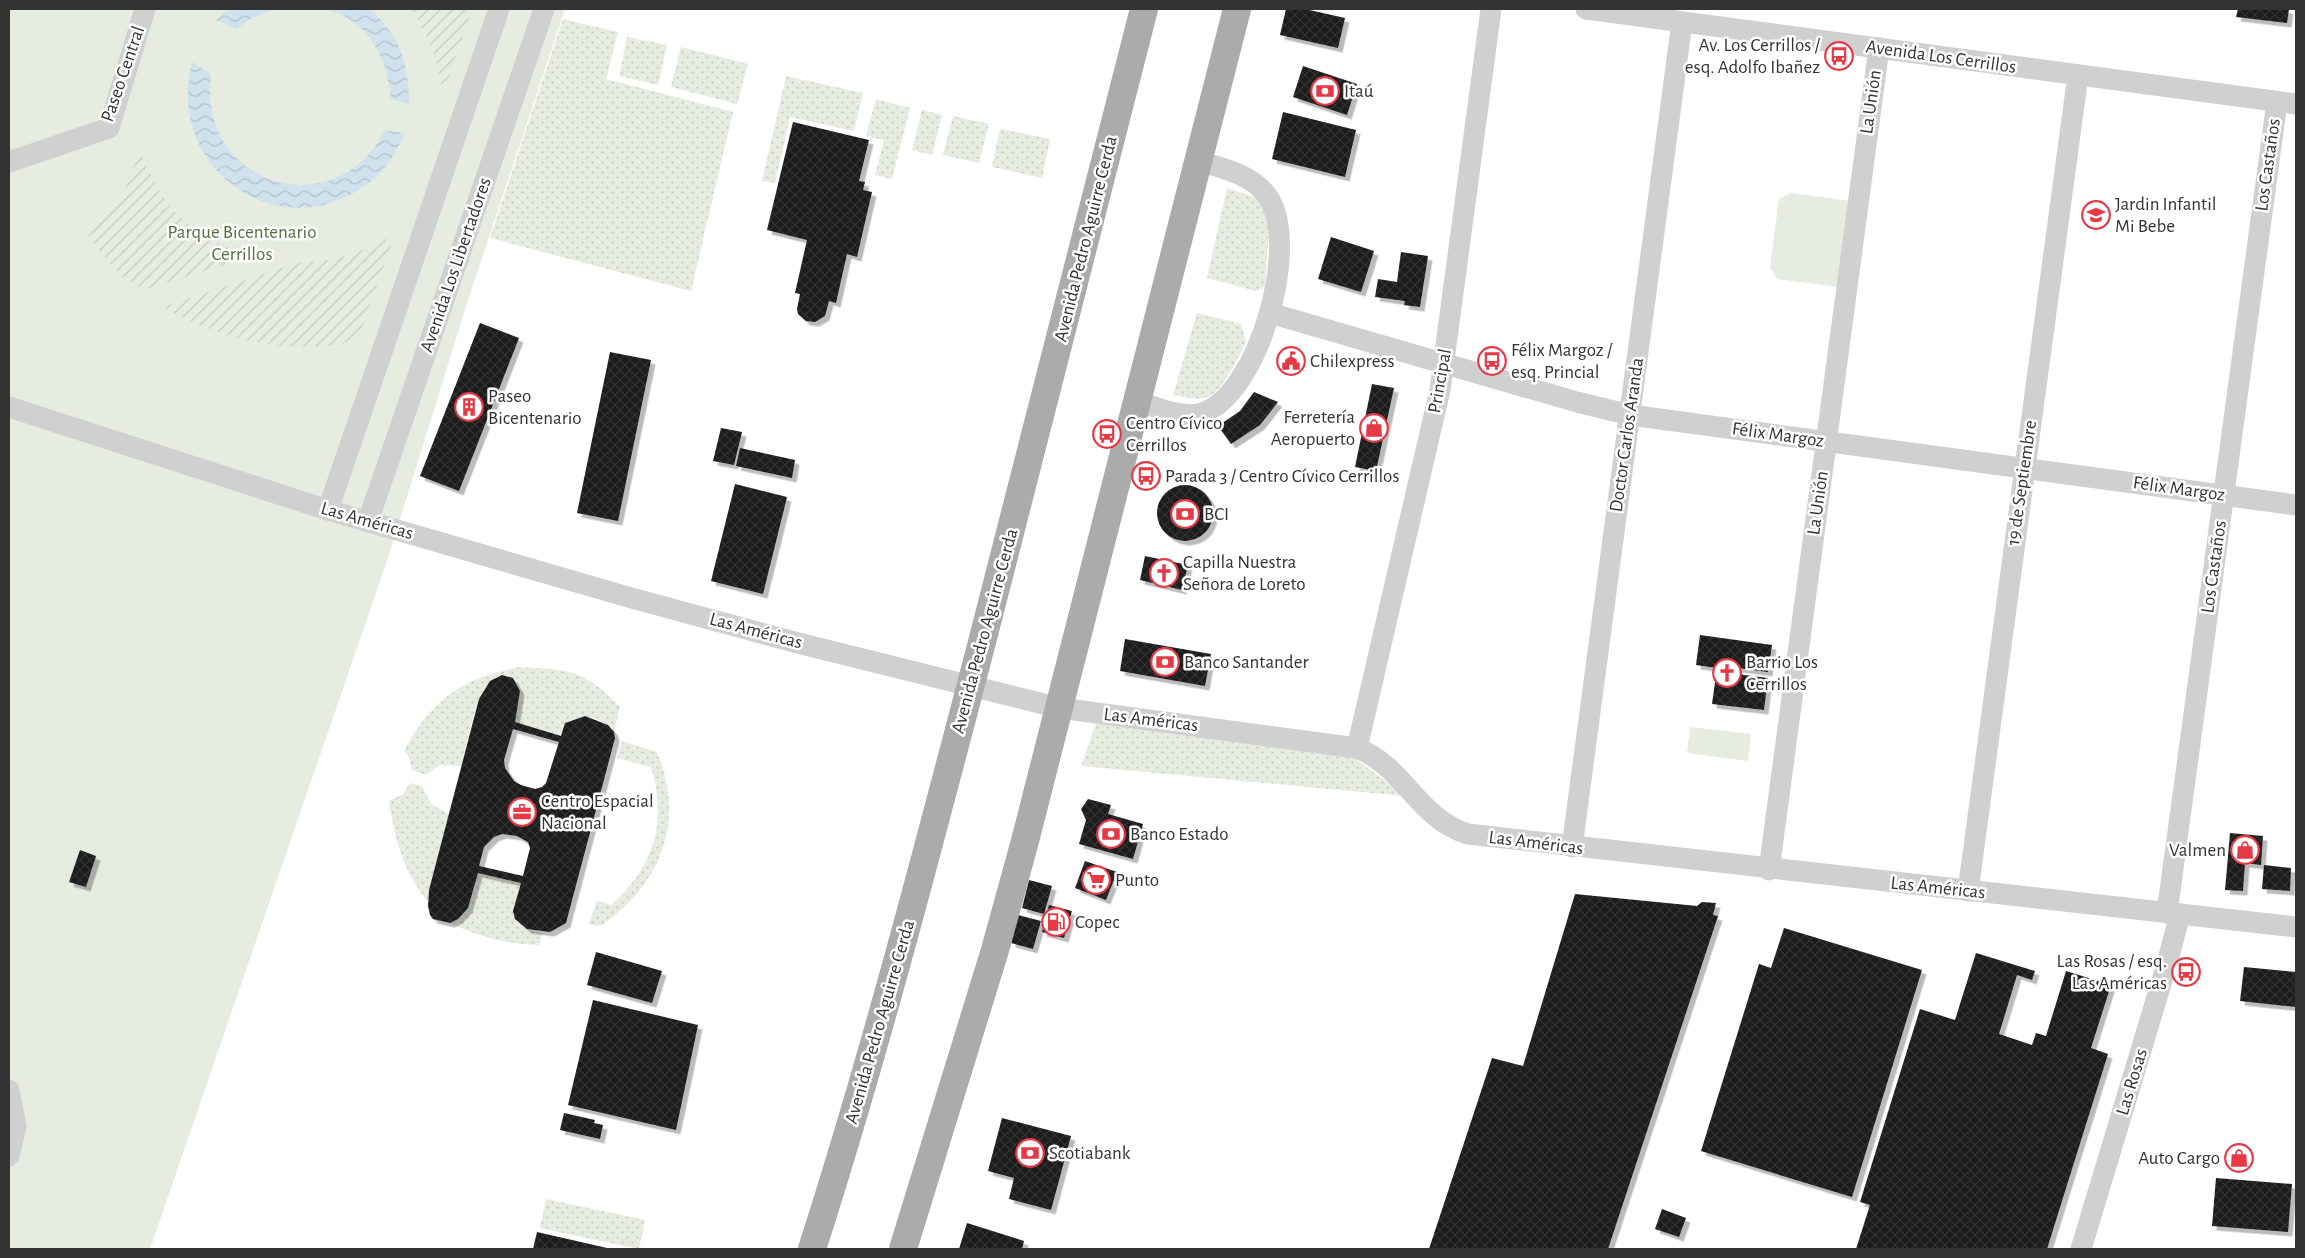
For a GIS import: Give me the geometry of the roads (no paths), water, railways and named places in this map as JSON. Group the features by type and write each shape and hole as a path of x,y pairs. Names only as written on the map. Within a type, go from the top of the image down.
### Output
{"main road":[{"name":"Avenida Pedro Aguirre Cerda","path":"812,1249 901,949 1144,9"},
{"path":"904,1249 998,939 1060,708 1237,9"}],"street":[{"name":"Paseo Central","path":"9,162 109,128 145,9"},
{"path":"328,510 499,9"},
{"name":"Avenida Los Libertadores","path":"368,521 544,9"},
{"name":"Principal","path":"1357,748 1440,390 1491,9"},
{"name":"Avenida Los Cerrillos","path":"1586,9 2286,103"},
{"name":"Doctor Carlos Aranda","path":"1572,847 1682,22"},
{"name":"La Unión","path":"1769,870 1879,48"},
{"name":"19 de Septiembre","path":"1968,891 2078,75"},
{"name":"Los Castaños","path":"2173,914 2224,495 2286,103"},
{"path":"1138,402 1186,414 1202,413 1224,399 1247,367 1261,339 1276,290 1280,246 1278,227 1272,204 1258,185 1247,178 1199,161"},
{"name":"Félix Margoz","path":"1270,313 1630,415 2296,505"},
{"name":"Las Américas","path":"9,407 328,510 628,597 798,643 971,684 1060,708 1357,748 1382,760 1423,807 1445,825 1455,830 1482,836 1769,870 2296,927"},
{"name":"Las Rosas","path":"2081,1249 2168,964 2173,914"},
{"path":"9,1090 16,1126 9,1156"}],"water":[{"path":"229,9 274,9 252,18 237,29 216,20"},
{"path":"325,9 370,9 381,19 396,41 405,64 409,104 391,99 389,84 380,55 364,31 340,14"},
{"path":"192,62 211,74 212,113 225,144 247,167 274,181 304,185 335,178 363,160 385,130 405,133 385,168 347,196 311,207 276,205 243,192 216,170 197,140 188,104"}],"place":[{"name":"Av. Los Cerrillos / esq. Adolfo Ibañez","path":"1839,56"},
{"name":"Itaú","path":"1325,91"},
{"name":"Jardin Infantil Mi Bebe","path":"2096,215"},
{"name":"Chilexpress","path":"1291,361"},
{"name":"Félix Margoz / esq. Princial","path":"1492,361"},
{"name":"Paseo Bicentenario","path":"469,407"},
{"name":"Ferretería Aeropuerto","path":"1374,428"},
{"name":"Centro Cívico Cerrillos","path":"1107,434"},
{"name":"Parada 3 / Centro Cívico Cerrillos","path":"1146,476"},
{"name":"BCI","path":"1185,514"},
{"name":"Capilla Nuestra Señora de Loreto","path":"1164,573"},
{"name":"Banco Santander","path":"1165,662"},
{"name":"Barrio Los Cerrillos","path":"1727,673"},
{"name":"Centro Espacial Nacional","path":"522,812"},
{"name":"Banco Estado","path":"1111,834"},
{"name":"Valmen","path":"2245,850"},
{"name":"Punto","path":"1096,880"},
{"name":"Copec","path":"1056,922"},
{"name":"Las Rosas / esq. Las Américas","path":"2186,972"},
{"name":"Scotiabank","path":"1030,1153"},
{"name":"Auto Cargo","path":"2239,1158"}],"park label":[{"name":"Parque Bicentenario Cerrillos","path":"242,243"}]}
